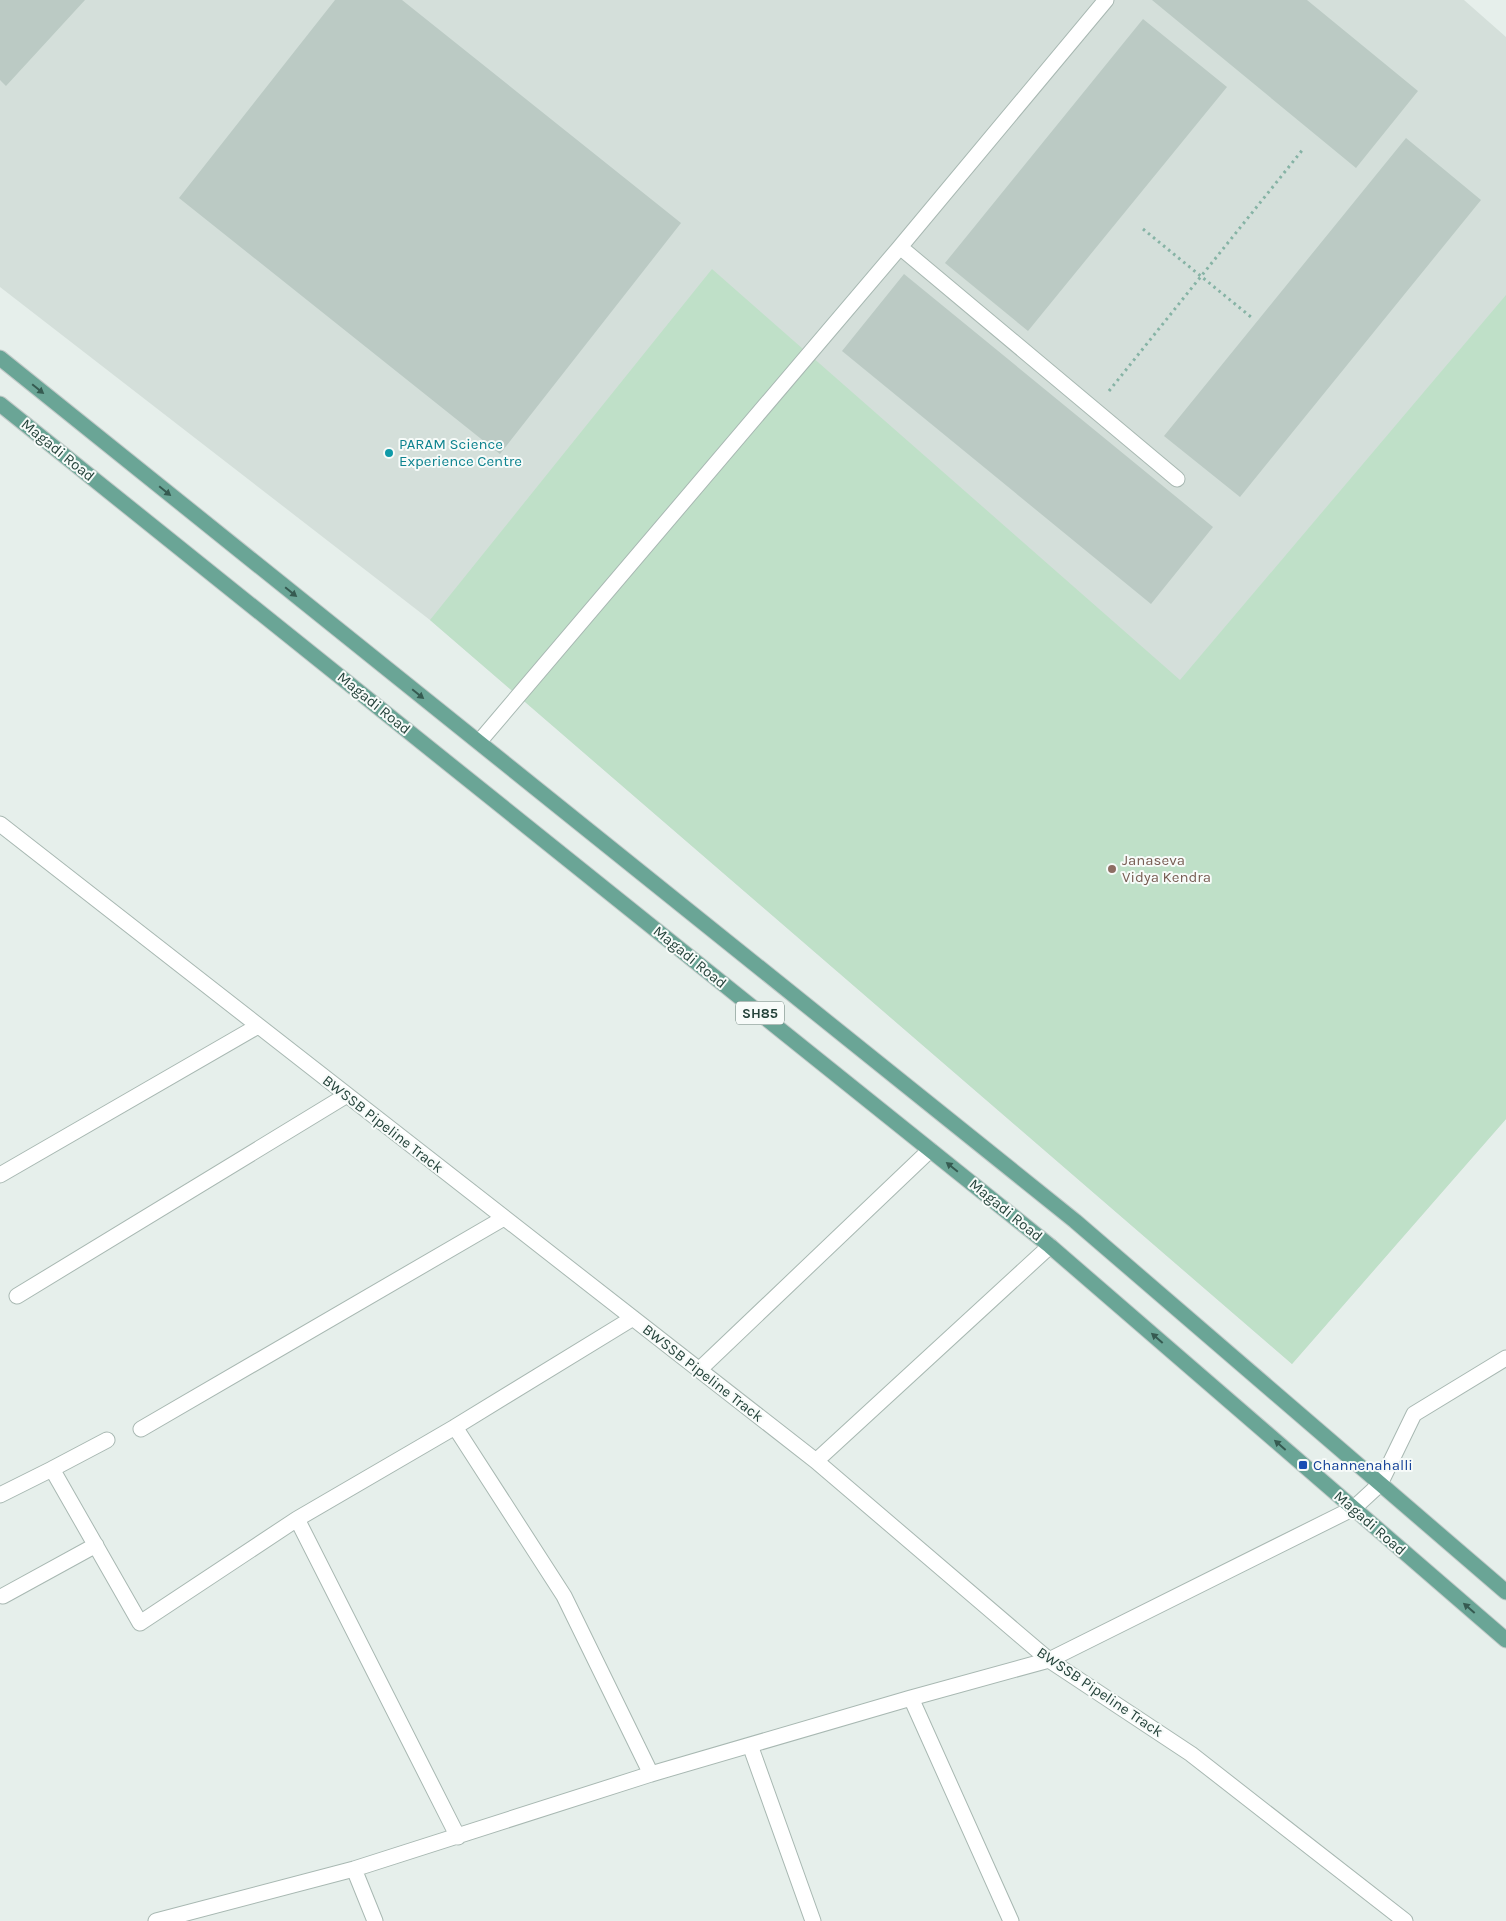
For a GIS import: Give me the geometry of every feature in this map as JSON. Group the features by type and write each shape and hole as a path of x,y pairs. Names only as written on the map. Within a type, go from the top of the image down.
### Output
{"main road":[{"name":"SH85","path":"0,358 1075,1221 1506,1592"},
{"name":"Magadi Road","path":"0,404 1050,1246 1506,1640"}],"street":[{"path":"479,742 900,247 1106,0"},
{"path":"900,247 1177,479"},
{"name":"BWSSB Pipeline Track","path":"0,824 816,1461 1049,1660 1192,1754 1405,1921"},
{"path":"0,1175 258,1026"},
{"path":"17,1296 347,1095"},
{"path":"699,1370 930,1150"},
{"path":"141,1429 504,1218"},
{"path":"816,1461 1050,1246"},
{"path":"52,1469 140,1623 296,1518 455,1426 633,1318"},
{"path":"156,1921 354,1869 652,1774 1049,1660 1354,1508 1380,1484 1414,1414 1506,1358"},
{"path":"455,1426 564,1596 652,1774"},
{"path":"0,1495 107,1440"},
{"path":"296,1518 458,1837"},
{"path":"3,1596 96,1545"},
{"path":"912,1698 1011,1921"},
{"path":"750,1746 813,1921"},
{"path":"354,1869 376,1921"}],"path":[{"path":"1094,410 1304,148"},
{"path":"1142,229 1251,317"}],"shaded area":[{"name":"Janaseva Vidya Kendra","path":"0,0 1464,0 1506,37 1506,1119 1292,1364 430,620 0,287"}],"green space":[{"name":"Janaseva Vidya Kendra","path":"712,269 1180,680 1506,295 1506,1119 1292,1364 430,620"}],"building":[{"path":"0,0 85,0 6,86 0,80"},
{"path":"335,0 402,0 681,223 500,454 179,198"},
{"path":"1152,0 1307,0 1418,91 1356,168"},
{"path":"1143,19 1227,87 1028,331 945,263"},
{"path":"1406,138 1481,200 1240,497 1164,436"},
{"path":"904,274 1213,527 1151,604 842,351"}],"place":[{"name":"PARAM Science Experience Centre","path":"389,453"},
{"name":"Janaseva Vidya Kendra","path":"1112,869"},
{"name":"Channenahalli","path":"1303,1465"}]}
